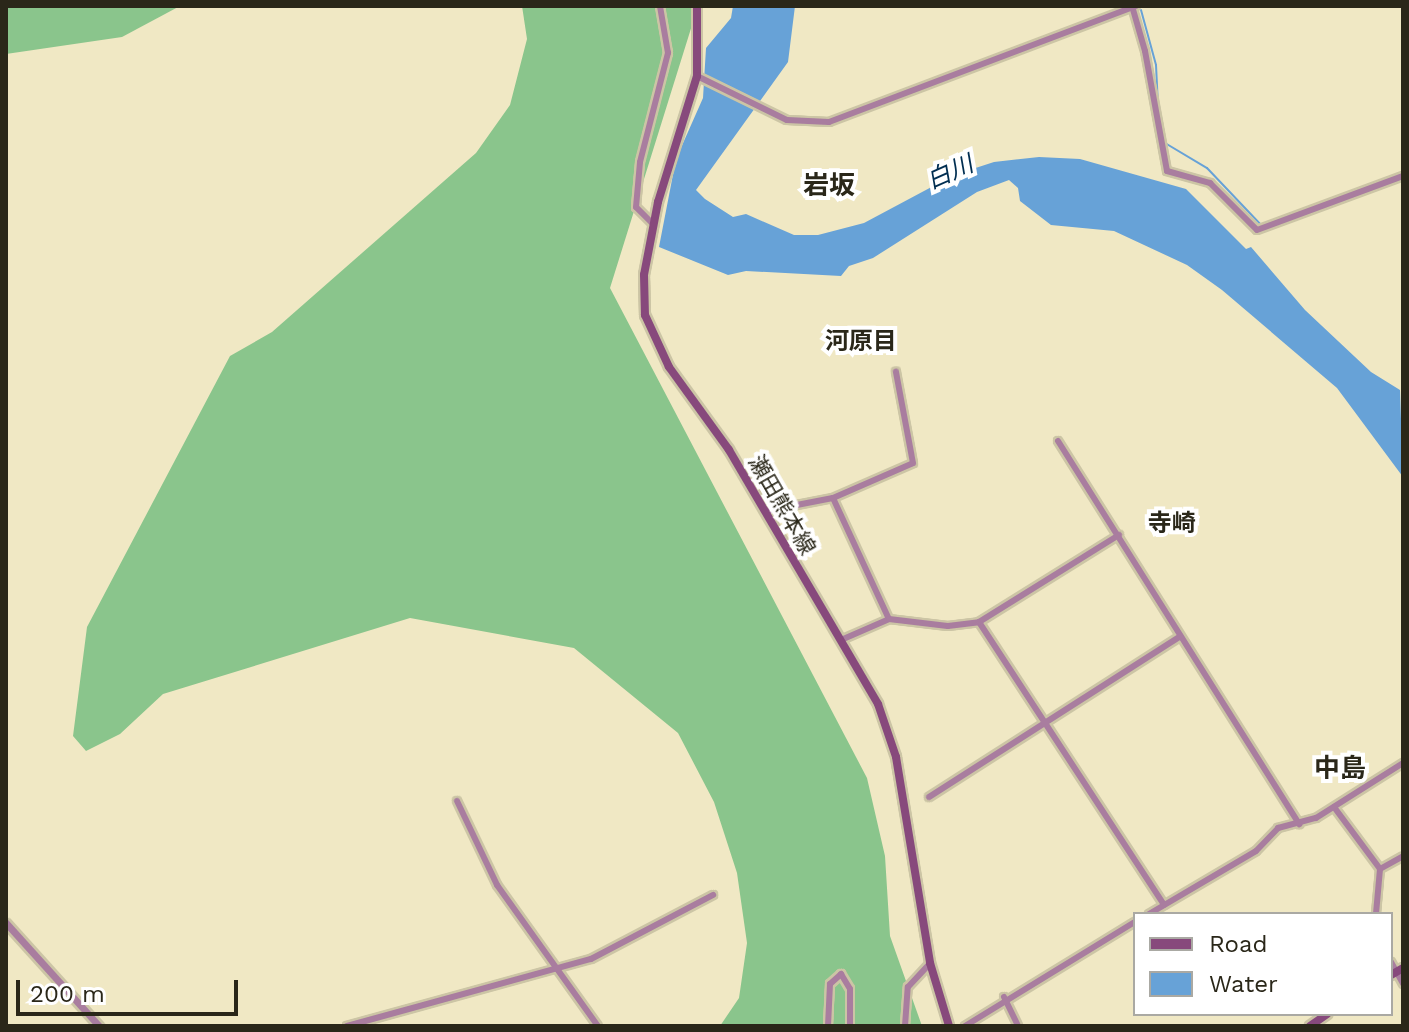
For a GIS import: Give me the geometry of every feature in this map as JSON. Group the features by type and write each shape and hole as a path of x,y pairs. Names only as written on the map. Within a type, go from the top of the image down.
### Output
{"main road":[{"name":"瀬田熊本線","path":"697,6 700,78 654,225 642,293 650,334 766,511 841,640 890,733 930,963 949,1026"}],"street":[{"path":"654,225 636,207 640,162 668,53 660,6"},
{"path":"700,78 787,120 829,122 1133,7 1145,51 1167,171 1210,183 1257,230 1403,176"},
{"path":"766,511 833,498 913,463 896,372"},
{"path":"1058,441 1299,824"},
{"path":"833,498 889,619"},
{"path":"841,640 889,619 923,619 942,624 979,622 1119,535"},
{"path":"979,622 1164,905"},
{"path":"929,797 1179,637"},
{"path":"1152,912 1256,851 1278,828 1299,824 1334,807 1403,763"},
{"path":"457,801 497,885 561,969 598,1026"},
{"path":"1334,807 1380,869 1376,912"},
{"path":"1380,869 1403,856"},
{"path":"347,1026 561,969 619,946 713,895"},
{"path":"6,923 99,1026"},
{"path":"965,1026 1004,997 1133,923"},
{"path":"905,1026 908,987 930,963"},
{"path":"1397,972 1403,984"},
{"path":"828,1026 830,984 841,974 850,989 850,1026"},
{"path":"1004,997 1018,1026"}],"green space":[{"path":"6,6 180,6 122,37 6,54"},
{"path":"522,6 698,6 610,288 867,778 885,856 890,936 922,1026 720,1026 739,998 747,943 737,873 714,802 678,733 574,648 410,618 163,694 120,734 86,751 73,736 87,627 230,356 272,332 476,153 510,105 527,39"}],"water":[{"path":"733,6 795,6 788,62 696,190 705,199 733,217 746,214 794,235 818,235 864,223 954,175 994,162 1039,157 1080,159 1186,189 1246,249 1251,247 1305,310 1371,372 1400,390 1403,477 1337,388 1222,290 1187,265 1114,231 1051,225 1020,201 1018,188 1009,180 977,192 873,258 849,266 841,276 746,271 728,275 659,247 676,159 703,98 706,48 731,18"}],"waterway":[{"path":"1141,10 1156,65 1158,106"},
{"path":"1165,143 1207,168 1263,227"}],"district":[{"name":"岩坂","path":"829,186"},
{"name":"河原目","path":"861,342"},
{"name":"寺崎","path":"1172,524"},
{"name":"中島","path":"1340,769"}],"water label":[{"name":"白川","path":"950,173"}]}
